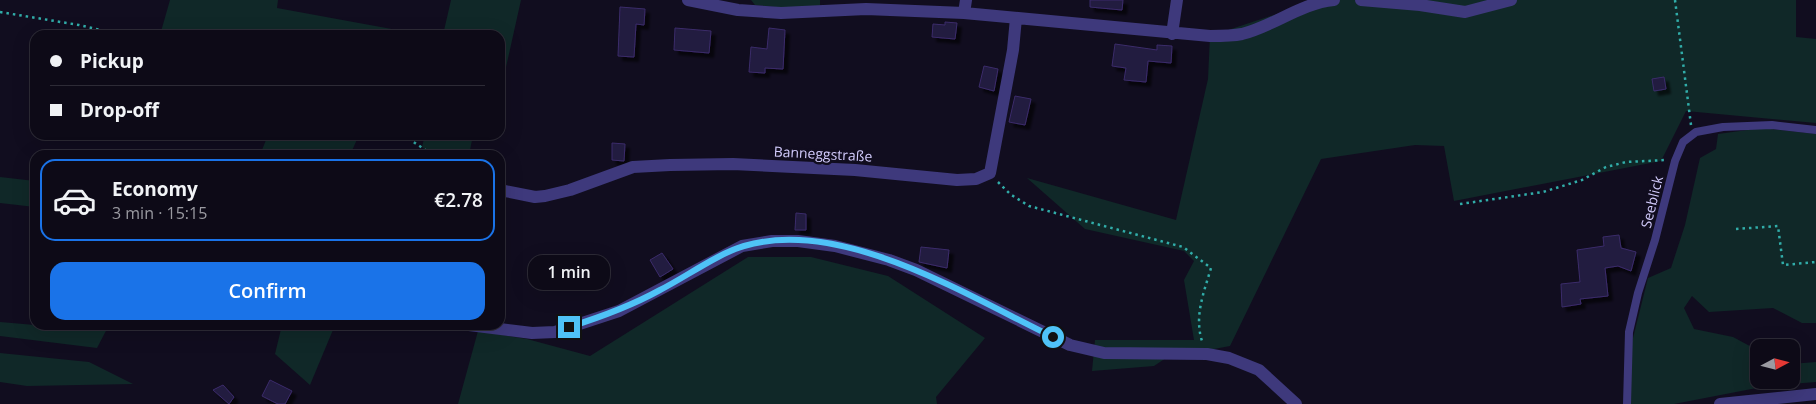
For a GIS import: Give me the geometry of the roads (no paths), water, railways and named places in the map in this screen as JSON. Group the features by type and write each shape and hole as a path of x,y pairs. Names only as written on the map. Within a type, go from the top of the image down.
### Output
{"street":[{"path":"688,0 738,10 781,13 965,6 1016,18 1172,34 1210,36 1240,34 1290,13 1325,1 1334,0"},
{"path":"1172,34 1178,0"},
{"path":"1361,0 1420,5 1465,12 1511,0"},
{"name":"Banneggstraße","path":"505,191 535,197 545,196 570,190 633,167 670,164 733,164 855,170 957,180 976,179 990,173 1013,50 1016,18"},
{"path":"505,330 532,333 556,332 619,311 742,246 772,240 798,241 835,246 889,260 916,270 1070,345 1104,353 1207,354 1229,358 1259,370 1296,404"},
{"path":"1720,404 1816,394"}],"lane":[{"name":"Seeblick","path":"1627,404 1627,342 1638,293 1655,240 1675,161 1683,142 1696,132 1723,127 1772,125 1816,130"}]}
